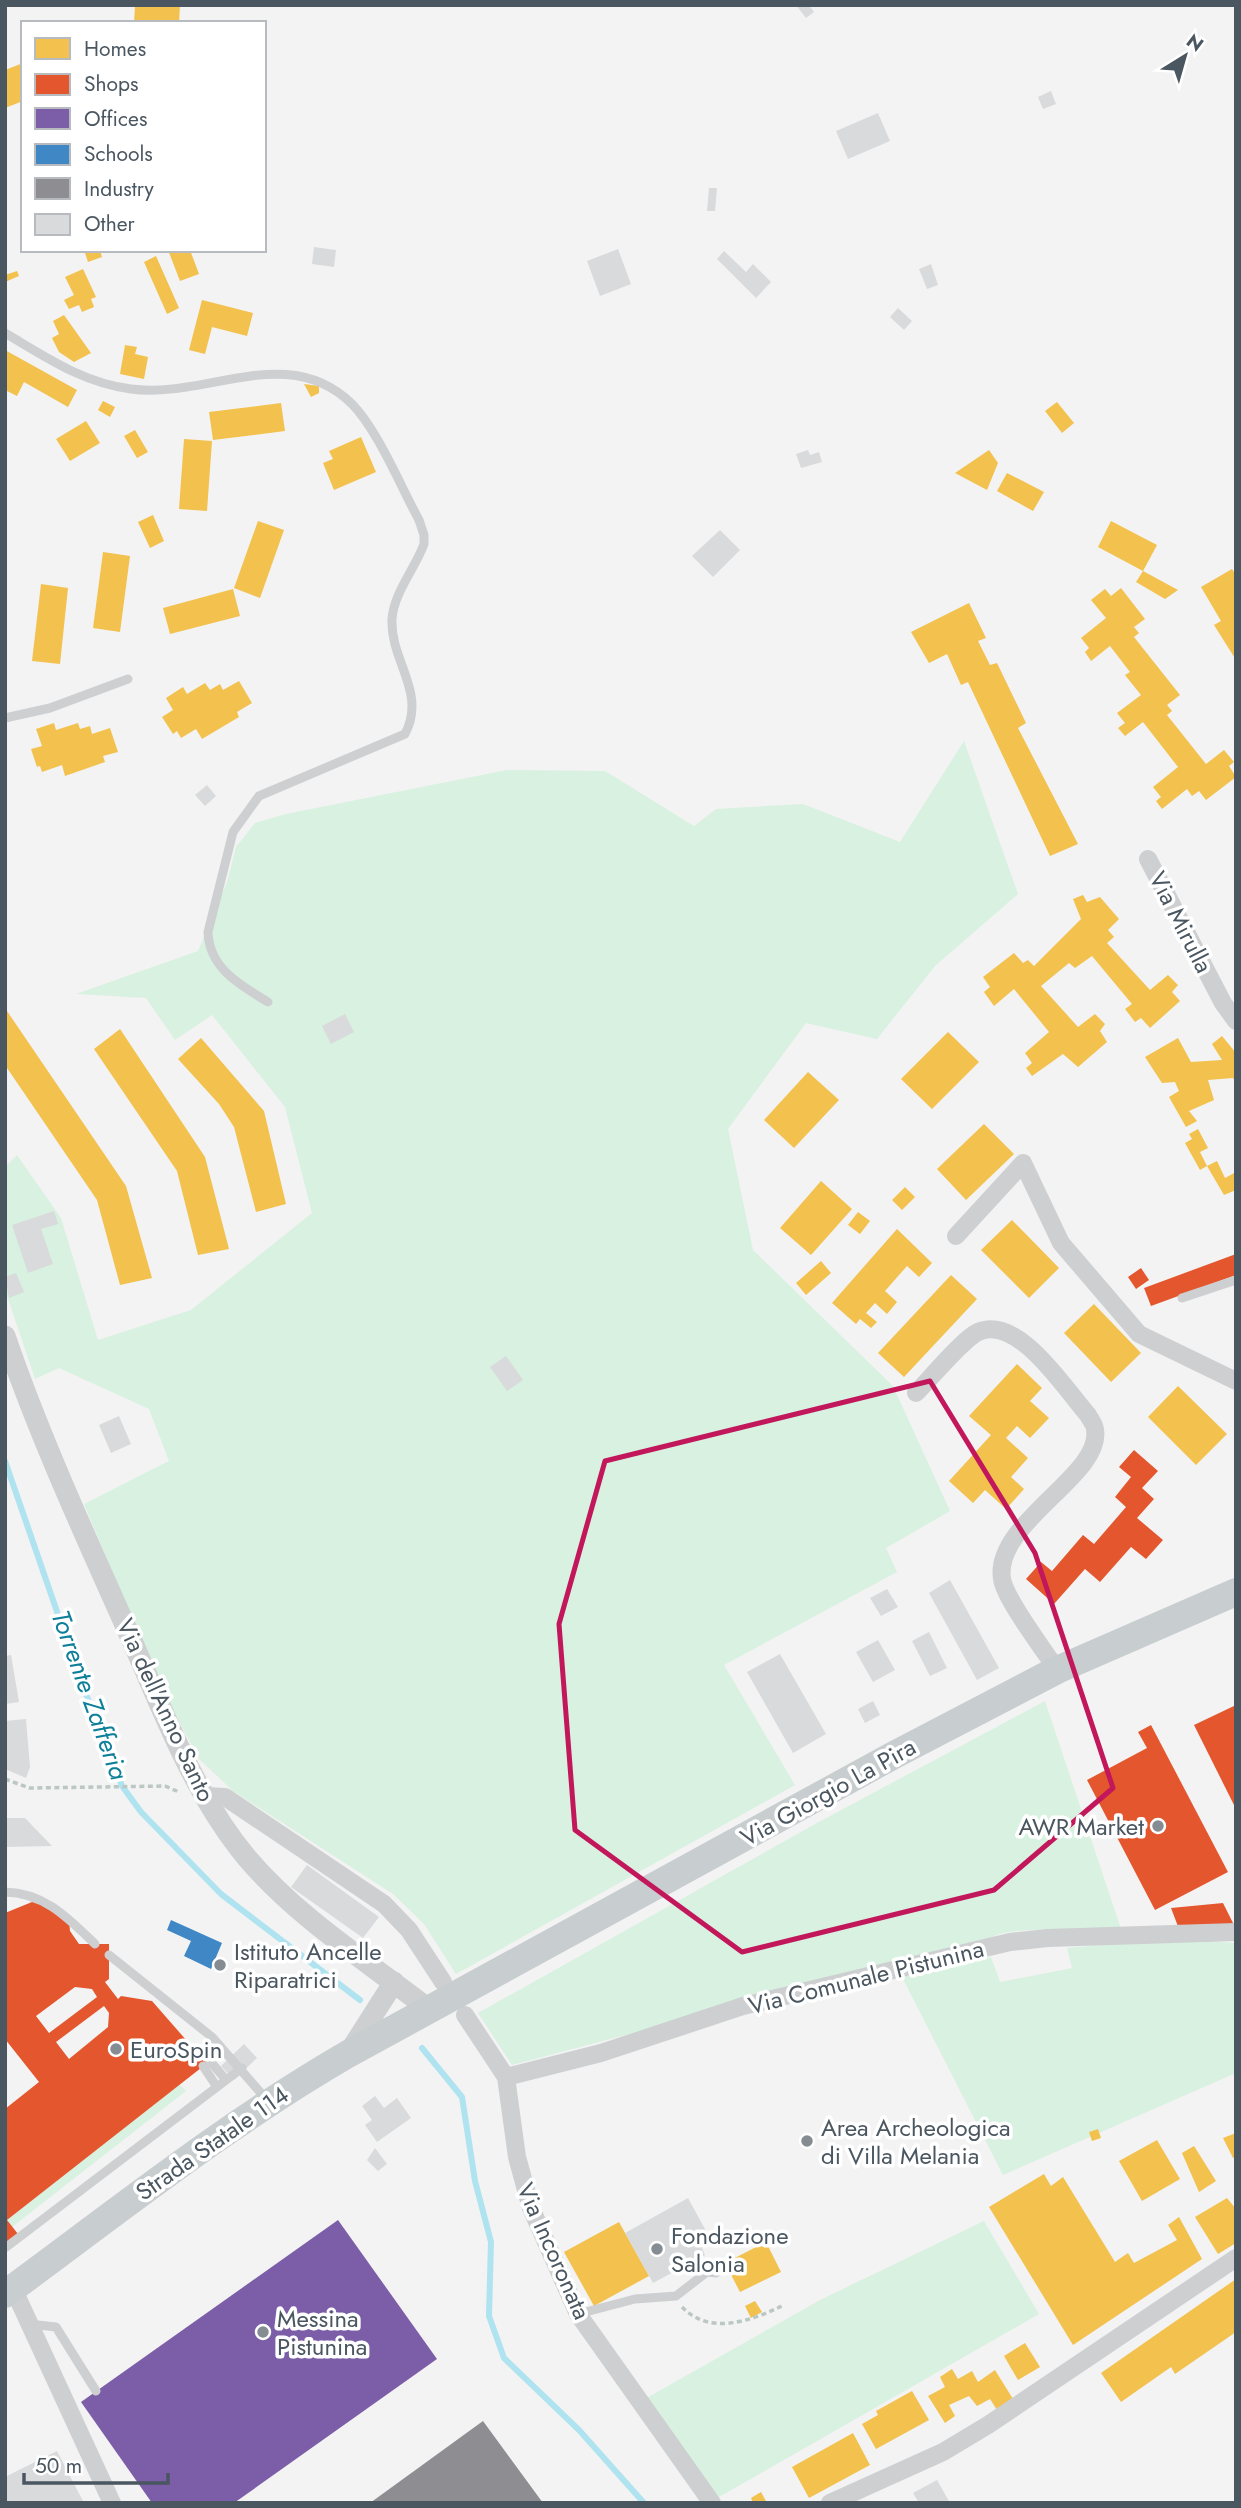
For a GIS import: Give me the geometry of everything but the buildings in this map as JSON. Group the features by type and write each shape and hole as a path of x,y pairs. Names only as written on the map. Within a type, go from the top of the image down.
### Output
{"main road":[{"name":"Via Giorgio La Pira","path":"430,2010 894,1755 1057,1670 1236,1592"},
{"name":"Strada Statale 114","path":"9,2291 268,2101 430,2010"}],"street":[{"name":"Via Mirulla","path":"1148,859 1223,1003 1236,1021"},
{"path":"956,1236 1023,1163 1060,1242 1139,1334 1236,1381"},
{"path":"916,1393 976,1333 998,1329 1024,1342 1088,1415 1096,1429 1093,1445 1080,1466 1008,1545 1002,1564 1002,1580 1009,1595 1057,1670"},
{"name":"Via dell'Anno Santo","path":"5,1336 52,1460 178,1744 205,1796 235,1844 277,1890 430,2010"},
{"path":"205,1796 225,1797 384,1904 409,1930 443,1982"},
{"name":"Via Comunale Pistunina","path":"506,2077 601,2053 743,2006 1010,1942 1048,1938 1236,1932"},
{"path":"348,2054 394,1982"},
{"name":"Via Incoronata","path":"465,2015 506,2077 516,2157 528,2198 578,2314 712,2503"},
{"path":"830,2503 943,2452 988,2426 1236,2258"},
{"path":"9,2291 29,2324 112,2503"}],"lane":[{"path":"5,333 78,376 134,390 189,386 287,372 320,382 351,402 364,418 422,527 424,544 397,600 392,618 399,658 414,704 405,734 259,796 233,832 208,932 208,947 225,972 268,1002"},
{"path":"5,718 51,708 128,680"},
{"path":"1182,1298 1236,1280"},
{"path":"5,1892 37,1896 69,1919 95,1944"},
{"path":"109,1955 212,2037 242,2068 268,2101"},
{"path":"217,2087 207,2063 226,2080"},
{"path":"9,2243 242,2068"},
{"path":"578,2314 635,2299 676,2296 706,2272 716,2273 720,2266"},
{"path":"29,2324 56,2327 96,2391"}],"path":[{"path":"5,1779 29,1788 164,1786"},
{"path":"676,2296 692,2318 709,2324 739,2323 782,2306"}],"highlighted area":[{"path":"930,1381 1035,1553 1113,1788 994,1890 742,1952 575,1830 559,1624 605,1461"}],"green space":[{"path":"964,741 1018,894 935,966 877,1039 806,1023 728,1129 753,1250 893,1386 950,1511 886,1548 897,1572 724,1665 795,1785 456,1974 424,1924 393,1894 233,1791 199,1759 162,1689 84,1504 169,1461 149,1409 59,1368 35,1379 5,1290 5,1167 17,1155 61,1218 98,1340 191,1310 312,1213 285,1107 212,1015 175,1040 146,998 76,994 198,951 227,882 236,847 255,823 286,814 507,770 605,771 694,826 716,809 803,804 900,842"},
{"path":"1045,1701 1122,1932 1053,1930 1000,1934 512,2065 478,2013 817,1823"},
{"path":"1178,1939 1236,1943 1236,2073 1003,2175 902,1977 991,1957 1000,1982 1072,1968 1067,1948"},
{"path":"179,2084 186,2091 12,2227 7,2220"},
{"path":"984,2221 1039,2314 719,2497 643,2400 822,2299"}],"waterway":[{"name":"Torrente Zafferia","path":"5,1461 82,1684 122,1786 141,1812 221,1894 360,2000"},
{"name":"Torrente Zafferia","path":"422,2048 462,2097 475,2181 491,2242 489,2316 504,2358 579,2430 644,2503"}],"place":[{"name":"AWR Market","path":"1158,1826"},
{"name":"Istituto Ancelle Riparatrici","path":"220,1965"},
{"name":"EuroSpin","path":"116,2049"},
{"name":"Area Archeologica di Villa Melania","path":"807,2141"},
{"name":"Fondazione Salonia","path":"657,2249"},
{"name":"Messina Pistunina","path":"263,2332"}]}
